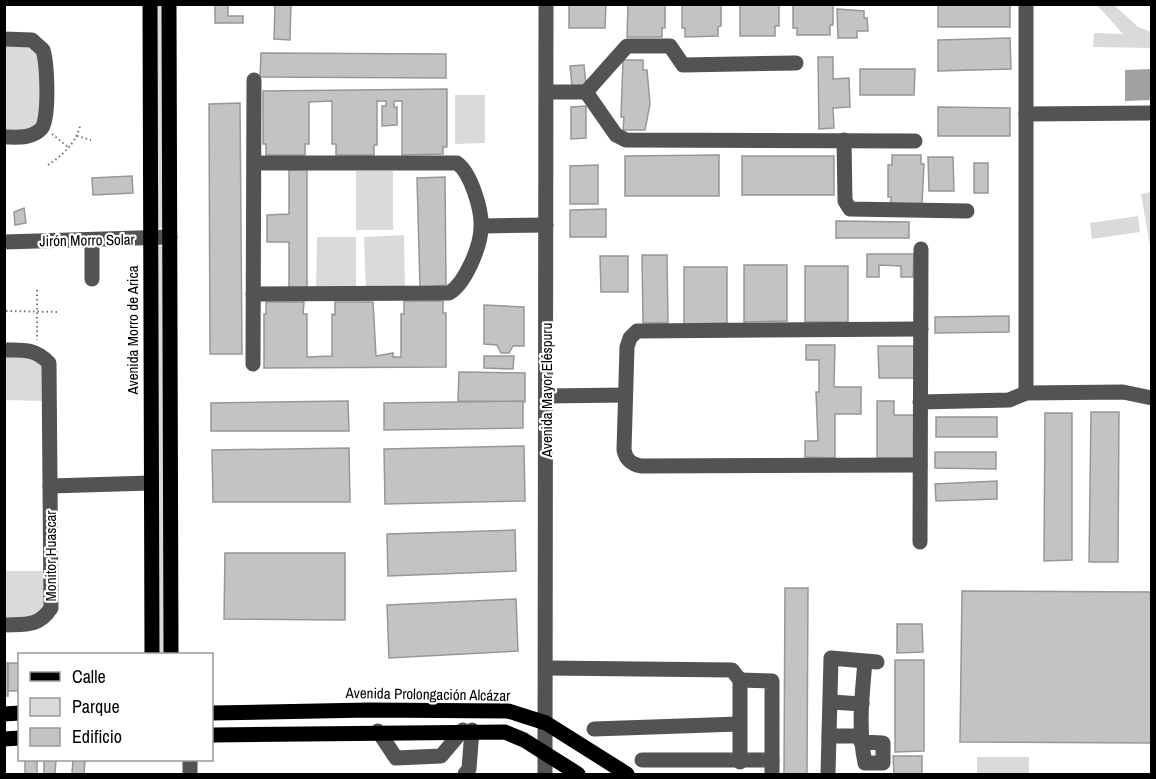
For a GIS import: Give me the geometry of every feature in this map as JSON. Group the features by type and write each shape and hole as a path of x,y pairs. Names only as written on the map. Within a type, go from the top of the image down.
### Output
{"main road":[{"name":"Avenida Morro de Arica","path":"150,4 152,653"},
{"path":"169,4 171,653"},
{"path":"369,710 374,731"},
{"name":"Avenida Prolongación Alcázar","path":"213,713 369,710 508,711 546,723 627,774"},
{"path":"213,735 467,730 505,732 546,752 578,774"}],"street":[{"name":"Avenida Mayor Eléspuru","path":"545,774 547,668 546,4"},
{"path":"1026,4 1026,393"},
{"path":"4,39 32,40 43,50 46,117 43,126 25,137 4,137"},
{"path":"547,92 586,92 627,46 670,46 683,65 796,63"},
{"path":"253,364 254,80"},
{"path":"586,92 616,135 626,140 915,141"},
{"path":"1026,114 1152,113"},
{"path":"844,140 845,201 850,209 967,211"},
{"path":"253,294 449,293 464,280 480,238 482,226 467,174 457,163 254,163"},
{"path":"482,226 546,225"},
{"name":"Jirón Morro Solar","path":"4,242 170,237"},
{"path":"92,240 92,279"},
{"path":"920,542 921,249"},
{"path":"920,465 641,466 633,464 626,458 624,450 627,347 630,338 637,331 644,329 921,329"},
{"name":"Monitor Huascar","path":"4,350 31,350 41,354 49,363 51,608 44,618 35,624 4,625"},
{"path":"920,402 1009,400 1026,393 1123,392 1152,398"},
{"path":"546,396 625,395"},
{"path":"50,486 151,483"},
{"path":"828,774 831,658 871,662 862,704 861,739 829,736"},
{"path":"547,668 732,669 740,680 740,762"},
{"path":"642,760 740,762 772,767 772,681 740,680"},
{"path":"831,702 862,704"},
{"path":"594,729 739,724"},
{"path":"374,731 396,758 441,756 467,730"},
{"path":"465,774 469,769 467,730"}],"path":[{"path":"43,126 68,147"},
{"path":"48,165 68,147 77,136 80,126"},
{"path":"77,136 91,140"},
{"path":"37,290 37,340"},
{"path":"6,311 60,312"}],"green space":[{"path":"156,5 166,5 166,228 156,228"},
{"path":"1097,5 1114,5 1138,27 1151,32 1151,48 1093,47 1094,33 1123,34"},
{"path":"25,44 34,50 39,58 40,116 30,128 5,131 4,45"},
{"path":"455,95 485,95 485,143 455,144"},
{"path":"356,171 393,171 393,230 356,230"},
{"path":"1151,192 1152,246 1150,246 1141,194"},
{"path":"1138,216 1140,232 1092,239 1090,223"},
{"path":"404,235 405,291 366,292 364,237"},
{"path":"317,237 356,237 356,290 316,290"},
{"path":"156,246 165,246 166,653 157,653"},
{"path":"5,351 24,351 46,364 45,401 5,400"},
{"path":"4,571 47,571 46,608 41,616 5,621"},
{"path":"977,757 1029,757 1029,774 977,774"}],"shaded area":[{"path":"1151,69 1151,100 1125,101 1125,70"}],"building":[{"path":"215,4 228,4 228,16 243,16 243,23 215,23"},
{"path":"275,4 291,4 290,40 274,39"},
{"path":"569,4 606,4 605,28 569,28"},
{"path":"628,4 665,4 665,28 662,28 662,37 627,37"},
{"path":"682,4 721,4 721,26 718,27 718,36 685,37 685,28 682,28"},
{"path":"740,4 833,4 833,25 830,25 830,35 797,35 797,28 793,28 793,5 779,5 779,26 775,26 775,36 740,36"},
{"path":"938,4 1010,4 1010,27 938,27"},
{"path":"837,9 864,11 868,31 857,31 857,38 838,38"},
{"path":"1010,38 1011,69 938,71 938,40"},
{"path":"261,53 446,54 446,78 260,77"},
{"path":"818,57 833,57 833,79 849,78 850,107 833,108 834,128 819,129"},
{"path":"623,60 643,60 643,70 647,70 650,104 645,130 623,130 624,117 621,117"},
{"path":"584,65 586,85 572,86 570,66"},
{"path":"860,69 915,69 914,95 860,95"},
{"path":"447,89 447,147 443,147 443,154 402,155 402,101 394,101 394,107 397,107 397,125 382,126 382,106 386,106 386,101 377,101 377,145 374,145 374,155 336,155 336,144 332,144 332,101 309,102 309,144 305,144 305,155 266,155 266,144 263,144 263,91"},
{"path":"240,103 242,354 210,354 209,104"},
{"path":"586,106 586,138 571,139 571,107"},
{"path":"938,107 1010,108 1010,136 938,136"},
{"path":"719,155 719,196 625,196 625,156"},
{"path":"892,155 921,155 921,164 924,164 922,204 891,204 891,197 888,197 888,165 892,165"},
{"path":"742,156 834,156 834,195 742,195"},
{"path":"928,157 953,157 954,191 929,191"},
{"path":"974,163 988,163 988,193 974,193"},
{"path":"598,165 598,204 570,204 570,166"},
{"path":"307,169 307,288 289,288 289,242 267,242 267,215 289,214 289,170"},
{"path":"132,176 133,193 93,195 92,178"},
{"path":"445,177 446,285 420,287 417,178"},
{"path":"24,208 26,223 15,225 14,212"},
{"path":"606,209 606,237 570,237 570,210"},
{"path":"836,221 909,222 909,238 836,238"},
{"path":"867,254 914,254 913,277 901,277 901,266 879,265 879,277 867,277"},
{"path":"642,255 667,255 668,323 643,323"},
{"path":"600,256 628,256 628,292 601,292"},
{"path":"744,265 787,265 787,321 744,322"},
{"path":"805,266 848,266 848,322 805,322"},
{"path":"684,267 727,267 727,323 684,324"},
{"path":"404,301 443,301 443,313 446,313 446,367 264,368 266,302 304,302 303,314 307,314 307,357 332,356 332,314 335,315 335,302 373,302 376,356 393,353 393,357 401,357 401,314 404,314"},
{"path":"484,305 524,307 524,346 513,346 509,353 501,353 497,345 484,344"},
{"path":"1009,316 1009,332 935,333 935,317"},
{"path":"806,345 835,345 834,387 861,387 861,414 835,414 835,458 805,457 805,441 818,441 816,392 819,392 819,360 806,360"},
{"path":"878,346 914,346 914,378 879,378"},
{"path":"484,356 514,356 513,369 484,368"},
{"path":"459,372 525,373 525,402 458,401"},
{"path":"348,401 349,431 211,431 211,403"},
{"path":"523,401 523,428 384,430 384,403"},
{"path":"877,401 894,401 894,415 914,415 914,458 877,458"},
{"path":"1091,412 1119,412 1118,562 1089,562"},
{"path":"1045,413 1072,413 1072,560 1044,561"},
{"path":"936,417 997,417 997,437 936,437"},
{"path":"524,446 525,501 385,504 384,449"},
{"path":"349,448 350,502 213,502 212,450"},
{"path":"935,452 996,452 996,469 935,468"},
{"path":"997,481 997,499 936,501 935,484"},
{"path":"515,530 516,571 388,576 387,534"},
{"path":"225,553 345,553 345,620 224,619"},
{"path":"785,588 808,588 807,774 784,774"},
{"path":"962,591 1152,592 1152,743 960,742"},
{"path":"516,599 518,651 389,658 387,605"},
{"path":"897,624 922,624 923,652 897,653"},
{"path":"895,660 924,660 924,751 895,752"},
{"path":"4,663 8,663 8,696 4,696"},
{"path":"8,663 18,663 18,691 8,691"},
{"path":"893,756 922,756 922,774 894,774"},
{"path":"25,761 37,761 37,774 25,774"},
{"path":"44,761 56,761 55,774 44,774"},
{"path":"73,761 85,761 84,774 72,774"}]}
